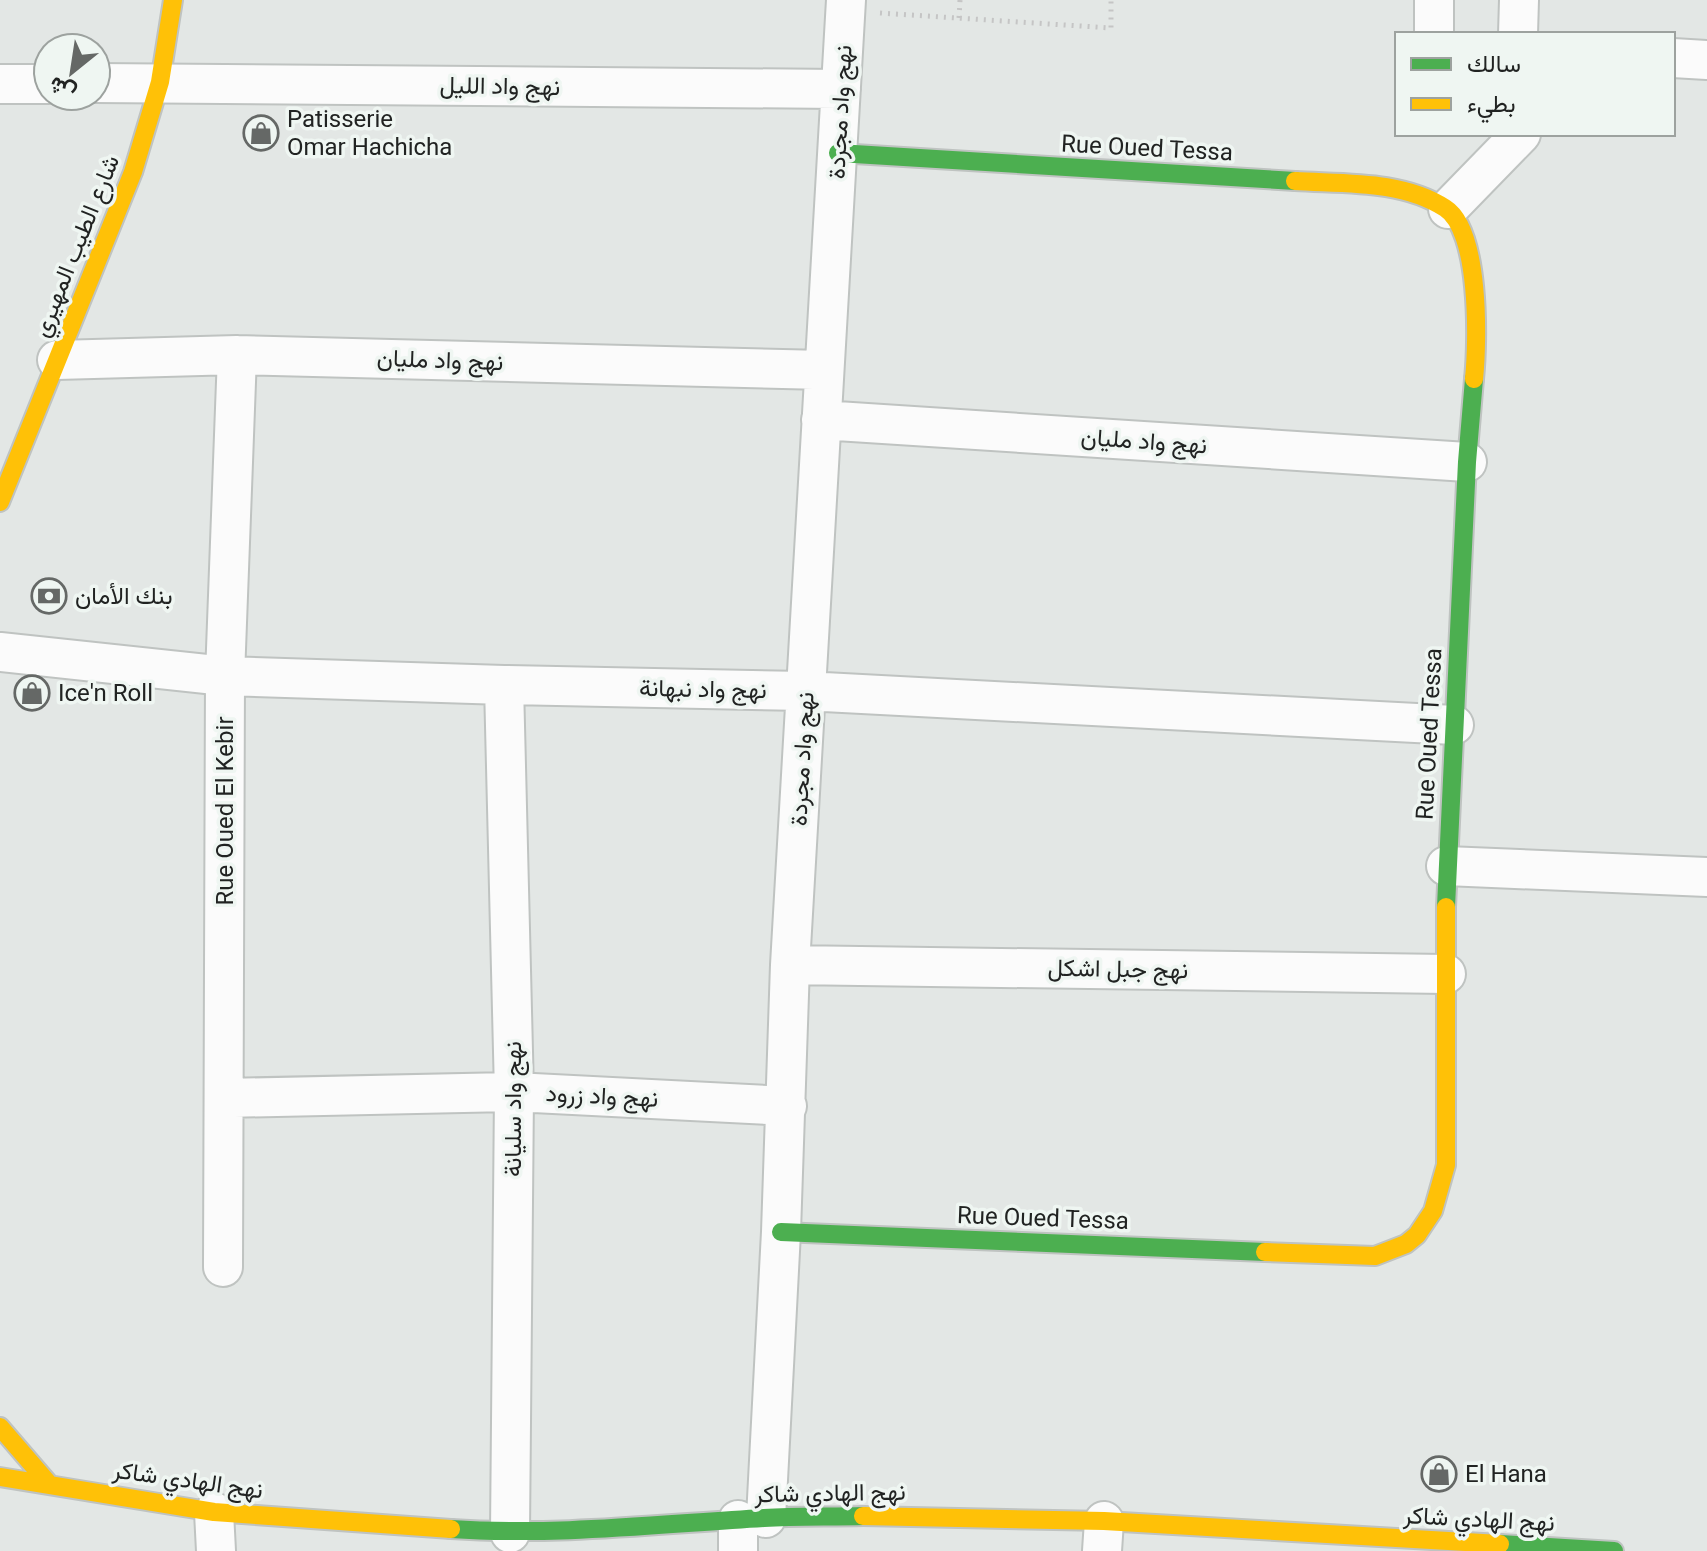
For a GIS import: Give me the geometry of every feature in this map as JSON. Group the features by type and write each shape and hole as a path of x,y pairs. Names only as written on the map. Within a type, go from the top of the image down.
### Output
{"street":[{"name":"شارع الطيب المهيري","path":"0,502 133,172 160,82 173,0"},
{"path":"1434,0 1434,32"},
{"path":"1518,32 1519,0"},
{"name":"نهج واد مجردة","path":"747,1529 781,1232 790,965 846,5"},
{"path":"1675,58 1707,60"},
{"name":"نهج واد الليل","path":"112,83 841,89"},
{"path":"0,84 32,84"},
{"path":"1448,209 1519,136"},
{"name":"Rue Oued Tessa","path":"781,1232 1375,1256 1403,1247 1416,1236 1439,1201 1446,1165 1446,866 1467,462 1476,358 1473,285 1466,239 1448,209 1411,192 1379,186 838,153"},
{"name":"نهج واد مليان","path":"57,360 237,355 824,370"},
{"name":"Rue Oued El Kebir","path":"223,1267 225,676 237,355"},
{"name":"نهج واد مليان","path":"821,420 1467,462"},
{"name":"نهج واد نبهانة","path":"0,652 225,676 805,691 1454,725"},
{"name":"نهج واد سليانة","path":"504,685 514,1092 510,1533"},
{"path":"1446,866 1707,877"},
{"name":"نهج جبل اشكل","path":"790,965 1446,974"},
{"name":"نهج واد زرود","path":"224,1098 514,1092 787,1106"},
{"path":"0,1427 49,1484"},
{"name":"نهج الهادي شاكر","path":"0,1477 214,1512 510,1533 561,1542 909,1515 1103,1536 1614,1551"},
{"path":"214,1512 216,1551"}],"path":[{"path":"959,18 960,0"},
{"path":"846,5 959,18 1111,28 1111,0"}],"traffic: fast":[{"path":"838,153 1295,181"},
{"path":"1446,907 1467,462 1474,379"},
{"path":"781,1232 1265,1252"},
{"path":"451,1529 568,1530 776,1517 863,1516"},
{"path":"1500,1544 1614,1551"}],"traffic: slow":[{"path":"0,502 133,172 160,82 173,0"},
{"path":"1295,181 1372,185 1410,192 1445,208 1456,220 1471,261 1474,287 1474,379"},
{"path":"1265,1252 1375,1256 1406,1244 1417,1235 1433,1211 1446,1165 1446,907"},
{"path":"0,1427 49,1484"},
{"path":"0,1477 214,1512 451,1529"},
{"path":"863,1516 1104,1521 1500,1544"}],"place":[{"name":"Patisserie Omar Hachicha","path":"261,133"},
{"name":"بنك الأمان","path":"49,596"},
{"name":"Ice'n Roll","path":"32,693"},
{"name":"El Hana","path":"1439,1474"}]}
